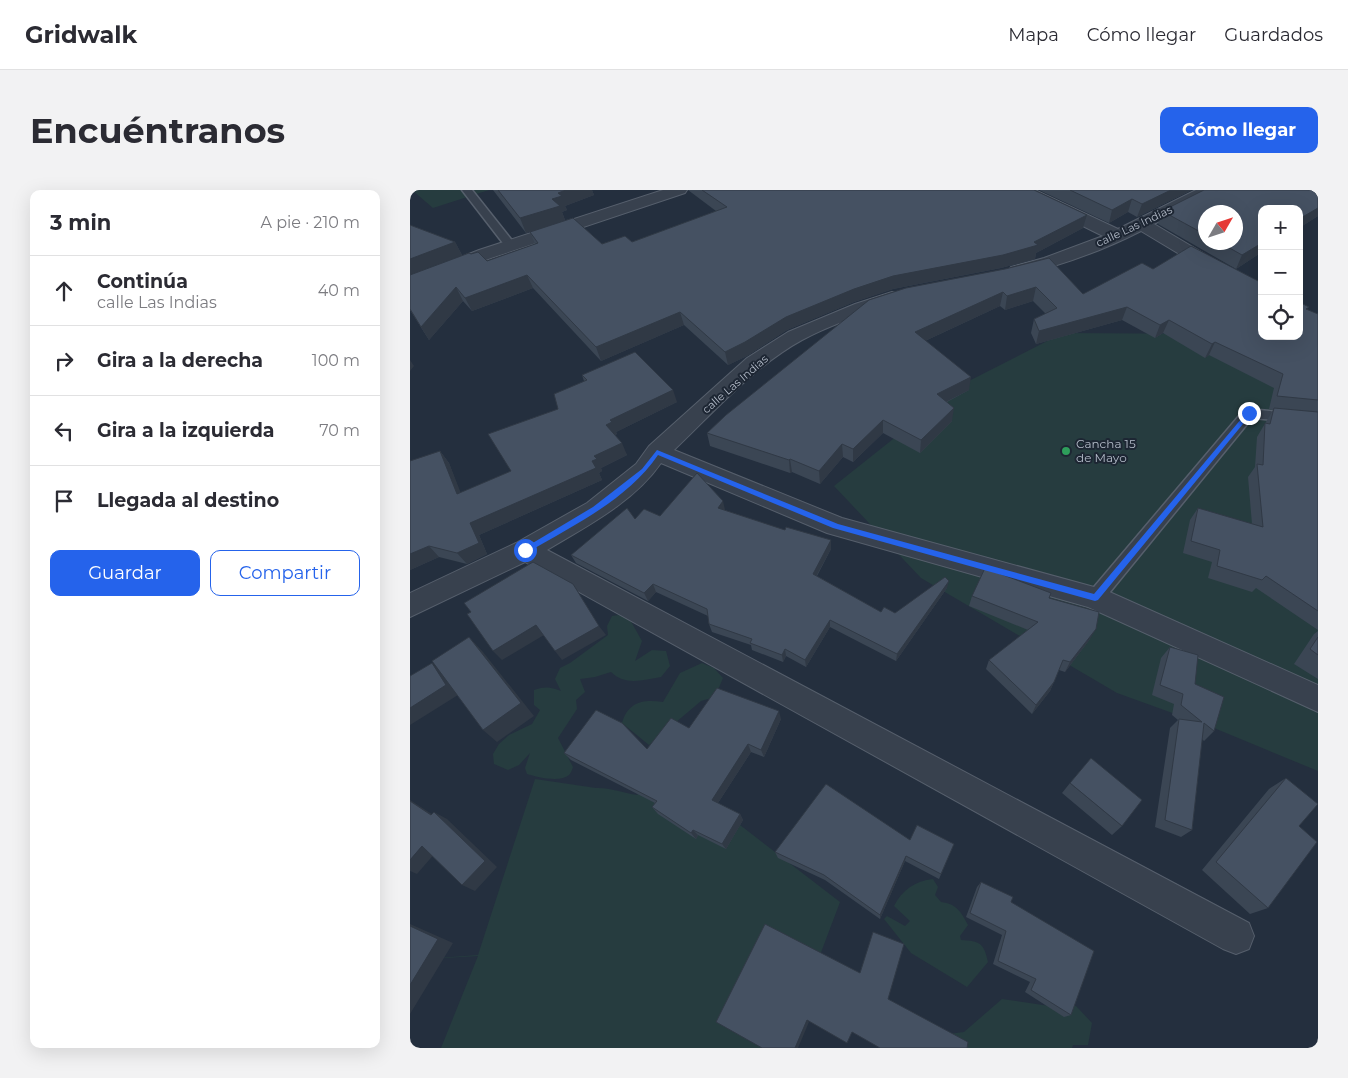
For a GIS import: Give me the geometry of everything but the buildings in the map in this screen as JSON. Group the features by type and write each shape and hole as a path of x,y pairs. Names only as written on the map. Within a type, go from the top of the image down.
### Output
{"street":[{"path":"410,283 510,245 679,190"},
{"path":"1022,190 1118,236"},
{"name":"calle Las Indias","path":"994,277 1050,262 1118,236 1208,190"},
{"path":"1141,224 1212,266 1258,289"},
{"path":"410,267 430,275"},
{"name":"calle Las Indias","path":"410,606 525,550 596,509 644,470 657,452 754,363 795,336 862,308 910,293"},
{"path":"657,452 836,526 1095,598 1318,699"},
{"path":"525,550 1236,936"}],"lane":[{"path":"467,190 510,245"},
{"path":"1095,598 1249,413 1318,420"}],"green space":[{"path":"412,190 489,190 433,208"},
{"path":"1063,333 1215,334 1318,380 1318,771 1214,728 1117,693 921,578 834,486 961,385"},
{"path":"619,615 629,618 642,641 635,661 652,650 666,651 670,666 661,677 628,681 611,672 580,679 585,692 576,700 577,709 558,738 573,767 570,774 565,777 548,779 527,774 525,768 530,753 519,765 508,770 494,764 493,754 499,744 509,735 532,724 540,710 534,705 534,690 548,688 561,691 555,679 560,668 570,663 608,635 607,626 612,616"},
{"path":"702,663 714,668 723,678 715,697 701,701 649,745 622,723 632,706 649,701 663,702 680,673"},
{"path":"535,779 605,788 637,795 640,791 718,808 840,902 785,1048 441,1048 478,956 410,960 478,955"},
{"path":"933,879 938,887 935,895 941,902 958,909 968,925 960,936 961,940 977,942 985,951 988,962 967,987 911,953 884,919 887,916 905,926 910,921 894,906 897,900 915,884"},
{"path":"1002,999 1056,1007 1076,1006 1092,1023 1088,1045 1073,1045 1072,1048 902,1048 909,1039 964,1032"}],"place":[{"name":"Cancha 15 de Mayo","path":"1066,451"}],"route":[{"path":"525,550 596,509 644,470 657,452 836,526 1095,598 1249,413"}]}
